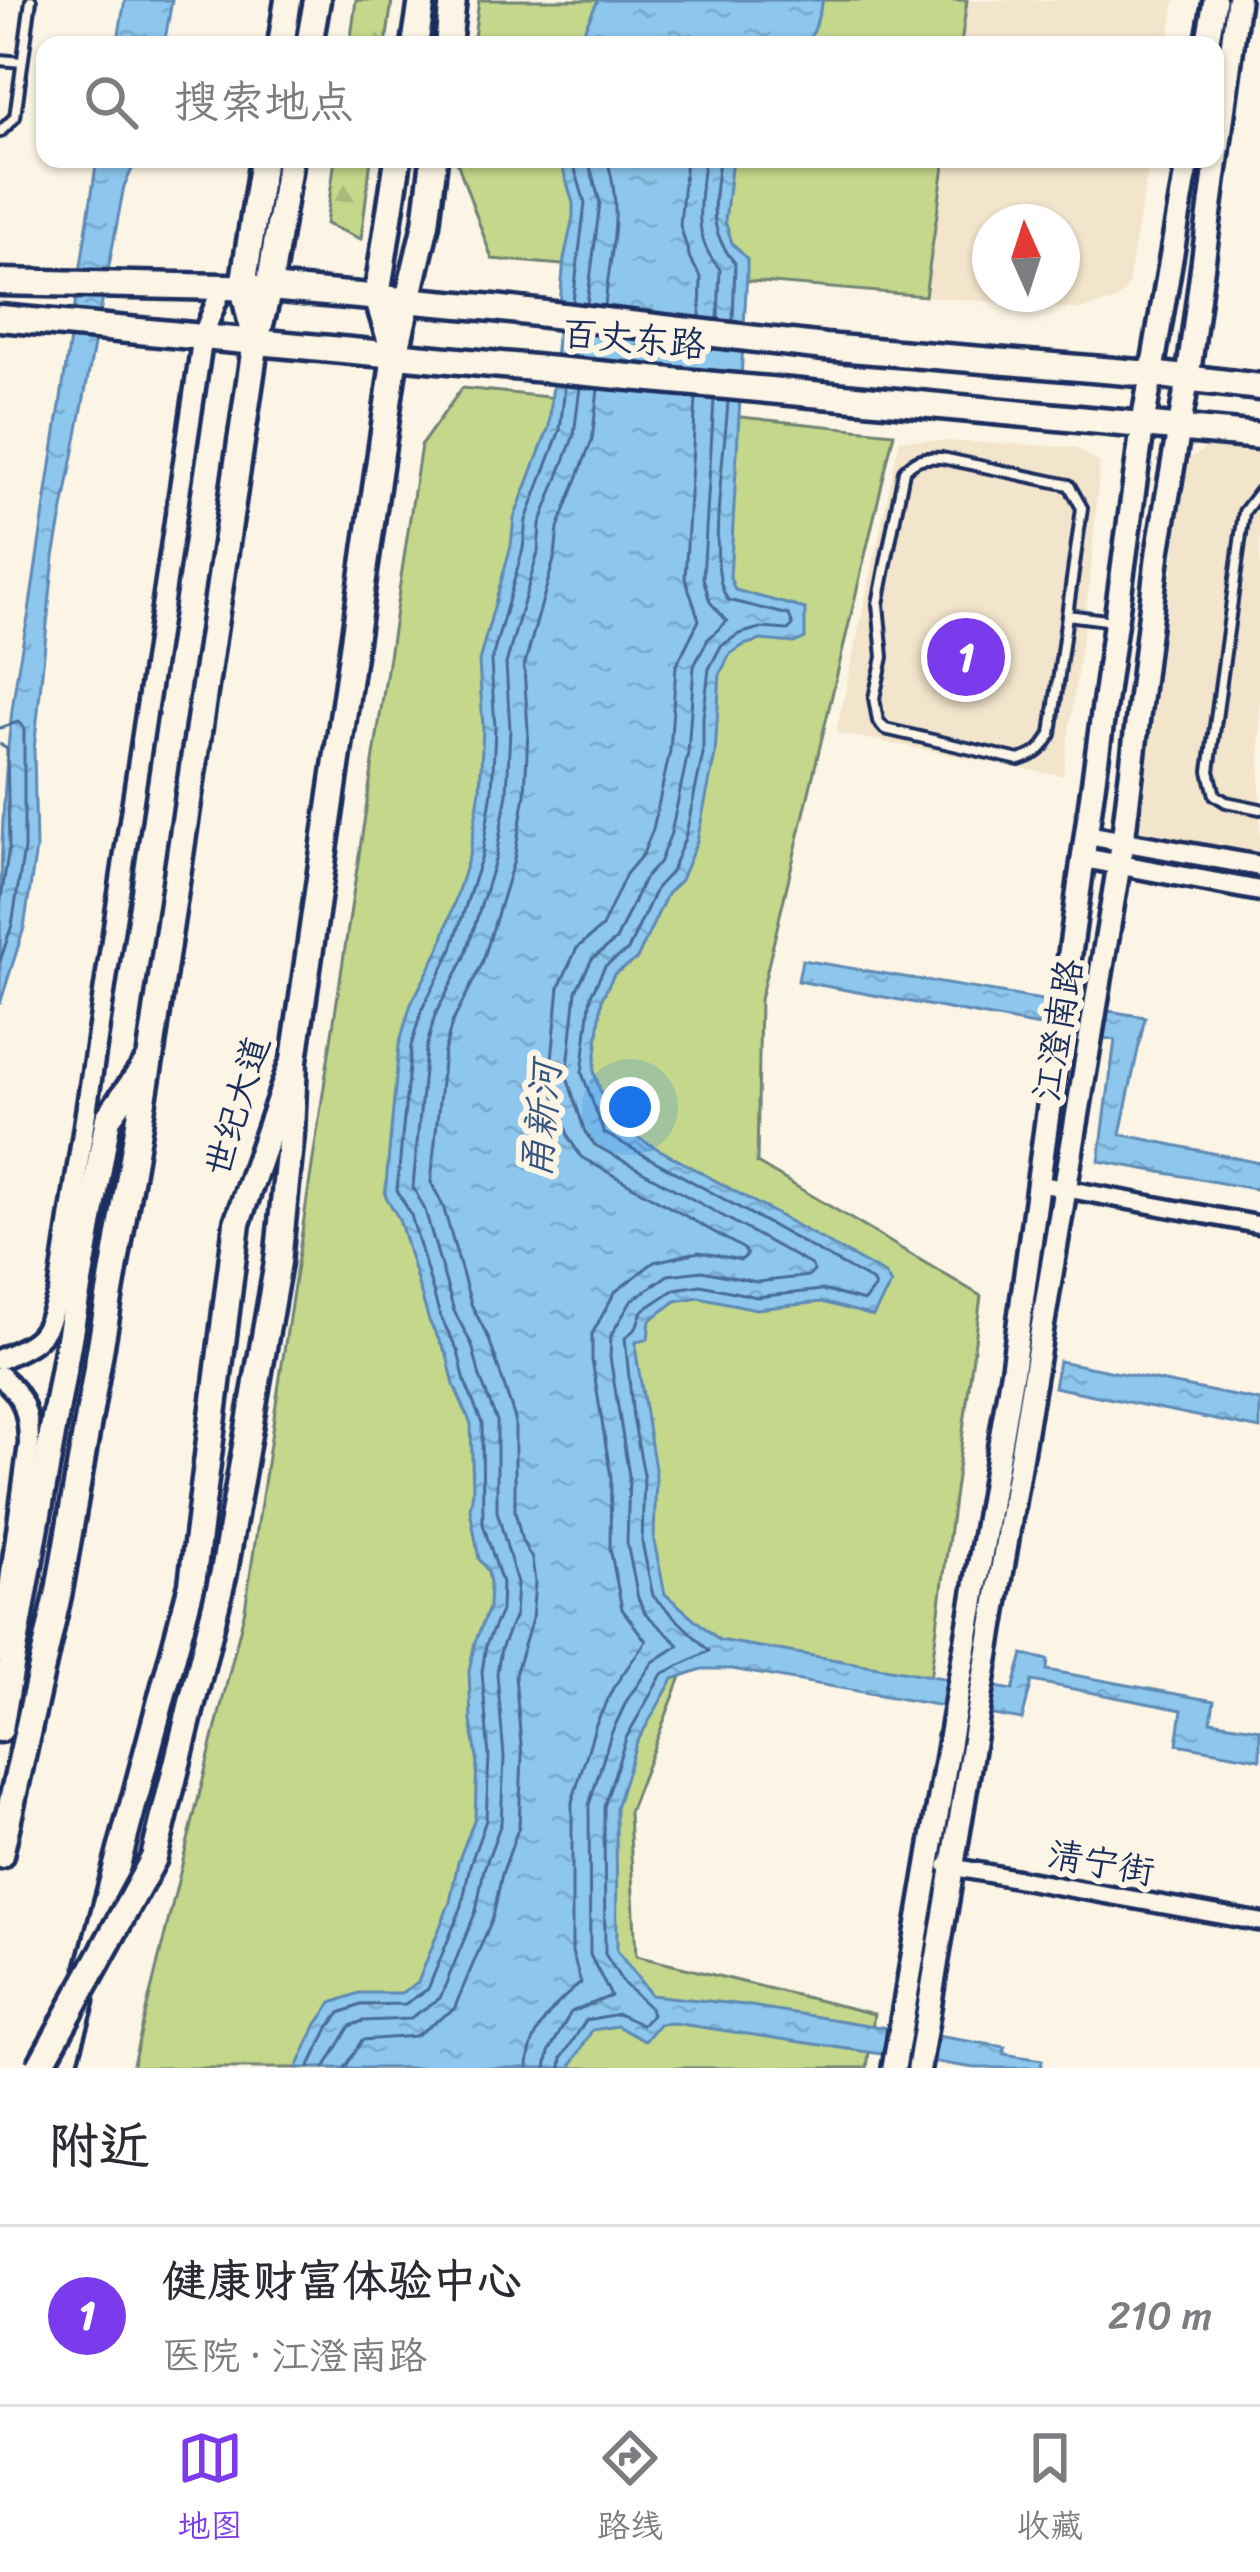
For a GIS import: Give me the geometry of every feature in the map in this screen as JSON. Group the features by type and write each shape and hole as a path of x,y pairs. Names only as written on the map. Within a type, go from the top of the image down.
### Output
{"main road":[{"path":"282,36 288,0"},
{"path":"311,36 317,0"},
{"path":"416,36 422,0"},
{"path":"449,36 453,0"},
{"path":"1209,36 1215,0"},
{"name":"江澄南路","path":"1224,106 1238,0"},
{"path":"256,340 232,287 261,168"},
{"path":"0,1855 59,1591 150,1059 256,340 289,168"},
{"name":"世纪大道","path":"55,2067 192,1585 237,1223 294,1060 395,355 376,297 397,168"},
{"path":"395,355 411,300 433,168"},
{"name":"江澄南路","path":"919,2068 1143,422 1186,168"},
{"name":"江澄南路","path":"895,2068 943,1865 1065,1188 1123,841 1158,552 1188,377 1216,168"},
{"path":"5,282 269,288 1260,387"},
{"name":"百丈东路","path":"8,318 1260,436"},
{"path":"0,1730 108,1118 150,1059"},
{"path":"55,2067 154,1858 224,1572 278,1262 292,1134 294,1060"}],"street":[{"path":"0,1359 45,1334 58,1292 191,333 232,287"},
{"path":"1086,846 1123,841 1260,866"},
{"path":"1086,846 1119,864 1260,891"},
{"path":"1040,1184 1260,1226"},
{"path":"0,1376 16,1390 29,1414 29,1444 0,1653"},
{"name":"清宁街","path":"943,1865 1260,1922"}],"lane":[{"path":"0,132 14,117 31,0"},
{"path":"0,60 22,62"},
{"path":"943,458 1069,485 1082,508 1067,615 1051,734 1033,756 1018,760 885,729 878,722 874,698 883,657 878,604 904,472 912,462 943,458"},
{"path":"1260,491 1244,512 1209,771 1215,795 1260,809"},
{"path":"1067,615 1116,621"}],"shaded area":[{"path":"967,0 1175,0 1169,36 962,36"},
{"path":"944,168 1148,168 1127,289 1115,301 1080,310 1080,204 972,204 972,300 925,296"},
{"path":"900,439 1074,447 1100,463 1090,581 1063,776 836,733"},
{"path":"1212,445 1260,453 1260,853 1139,831 1186,460"}],"green space":[{"path":"356,0 392,0 387,36 351,36"},
{"path":"479,0 967,0 962,36 474,36"},
{"path":"334,168 370,168 361,239 326,224"},
{"path":"459,168 944,168 925,296 492,259"},
{"path":"462,388 894,433 760,1000 757,1163 981,1296 930,1679 689,1656 629,1812 636,1956 874,2014 867,2068 132,2068 245,1609 421,445"}],"water":[{"path":"125,0 172,0 166,36 119,36"},
{"path":"598,0 823,0 810,36 581,36"},
{"path":"96,168 133,168 124,186 54,557 34,750 36,849 24,928 0,1004 7,760"},
{"name":"甬新河","path":"563,168 731,168 725,221 732,243 747,259 747,272 730,578 735,590 805,609 805,638 794,643 761,640 744,645 730,654 720,674 715,755 697,841 637,959 614,974 602,998 594,1072 611,1123 885,1274 891,1284 873,1316 822,1302 756,1309 699,1297 676,1301 650,1320 648,1339 636,1342 636,1353 656,1475 654,1541 665,1594 719,1640 1013,1690 1023,1654 1048,1660 1047,1670 1214,1701 1211,1721 1260,1729 1260,1759 1177,1744 1182,1710 1032,1681 1022,1720 732,1669 702,1669 673,1679 636,1744 616,1808 617,1951 651,1995 745,2005 1005,2047 1004,2054 1042,2060 1041,2068 975,2068 674,2023 659,2024 645,2041 617,2026 592,2030 570,2068 297,2068 332,2003 359,1993 401,1993 418,1982 450,1902 458,1862 475,1818 477,1757 469,1671 489,1608 490,1583 479,1559 470,1509 471,1424 447,1355 429,1321 399,1219 385,1195 399,1045 411,1004 440,948 470,853 483,728 479,661 511,546 514,518 549,427 573,203"},
{"path":"802,960 1145,1017 1120,1134 1260,1163 1260,1190 1099,1161 1115,1040 798,981"},
{"path":"1059,1361 1260,1401 1260,1429 1054,1387"}],"place":[{"name":"健康财富体验中心","path":"966,657"}]}
